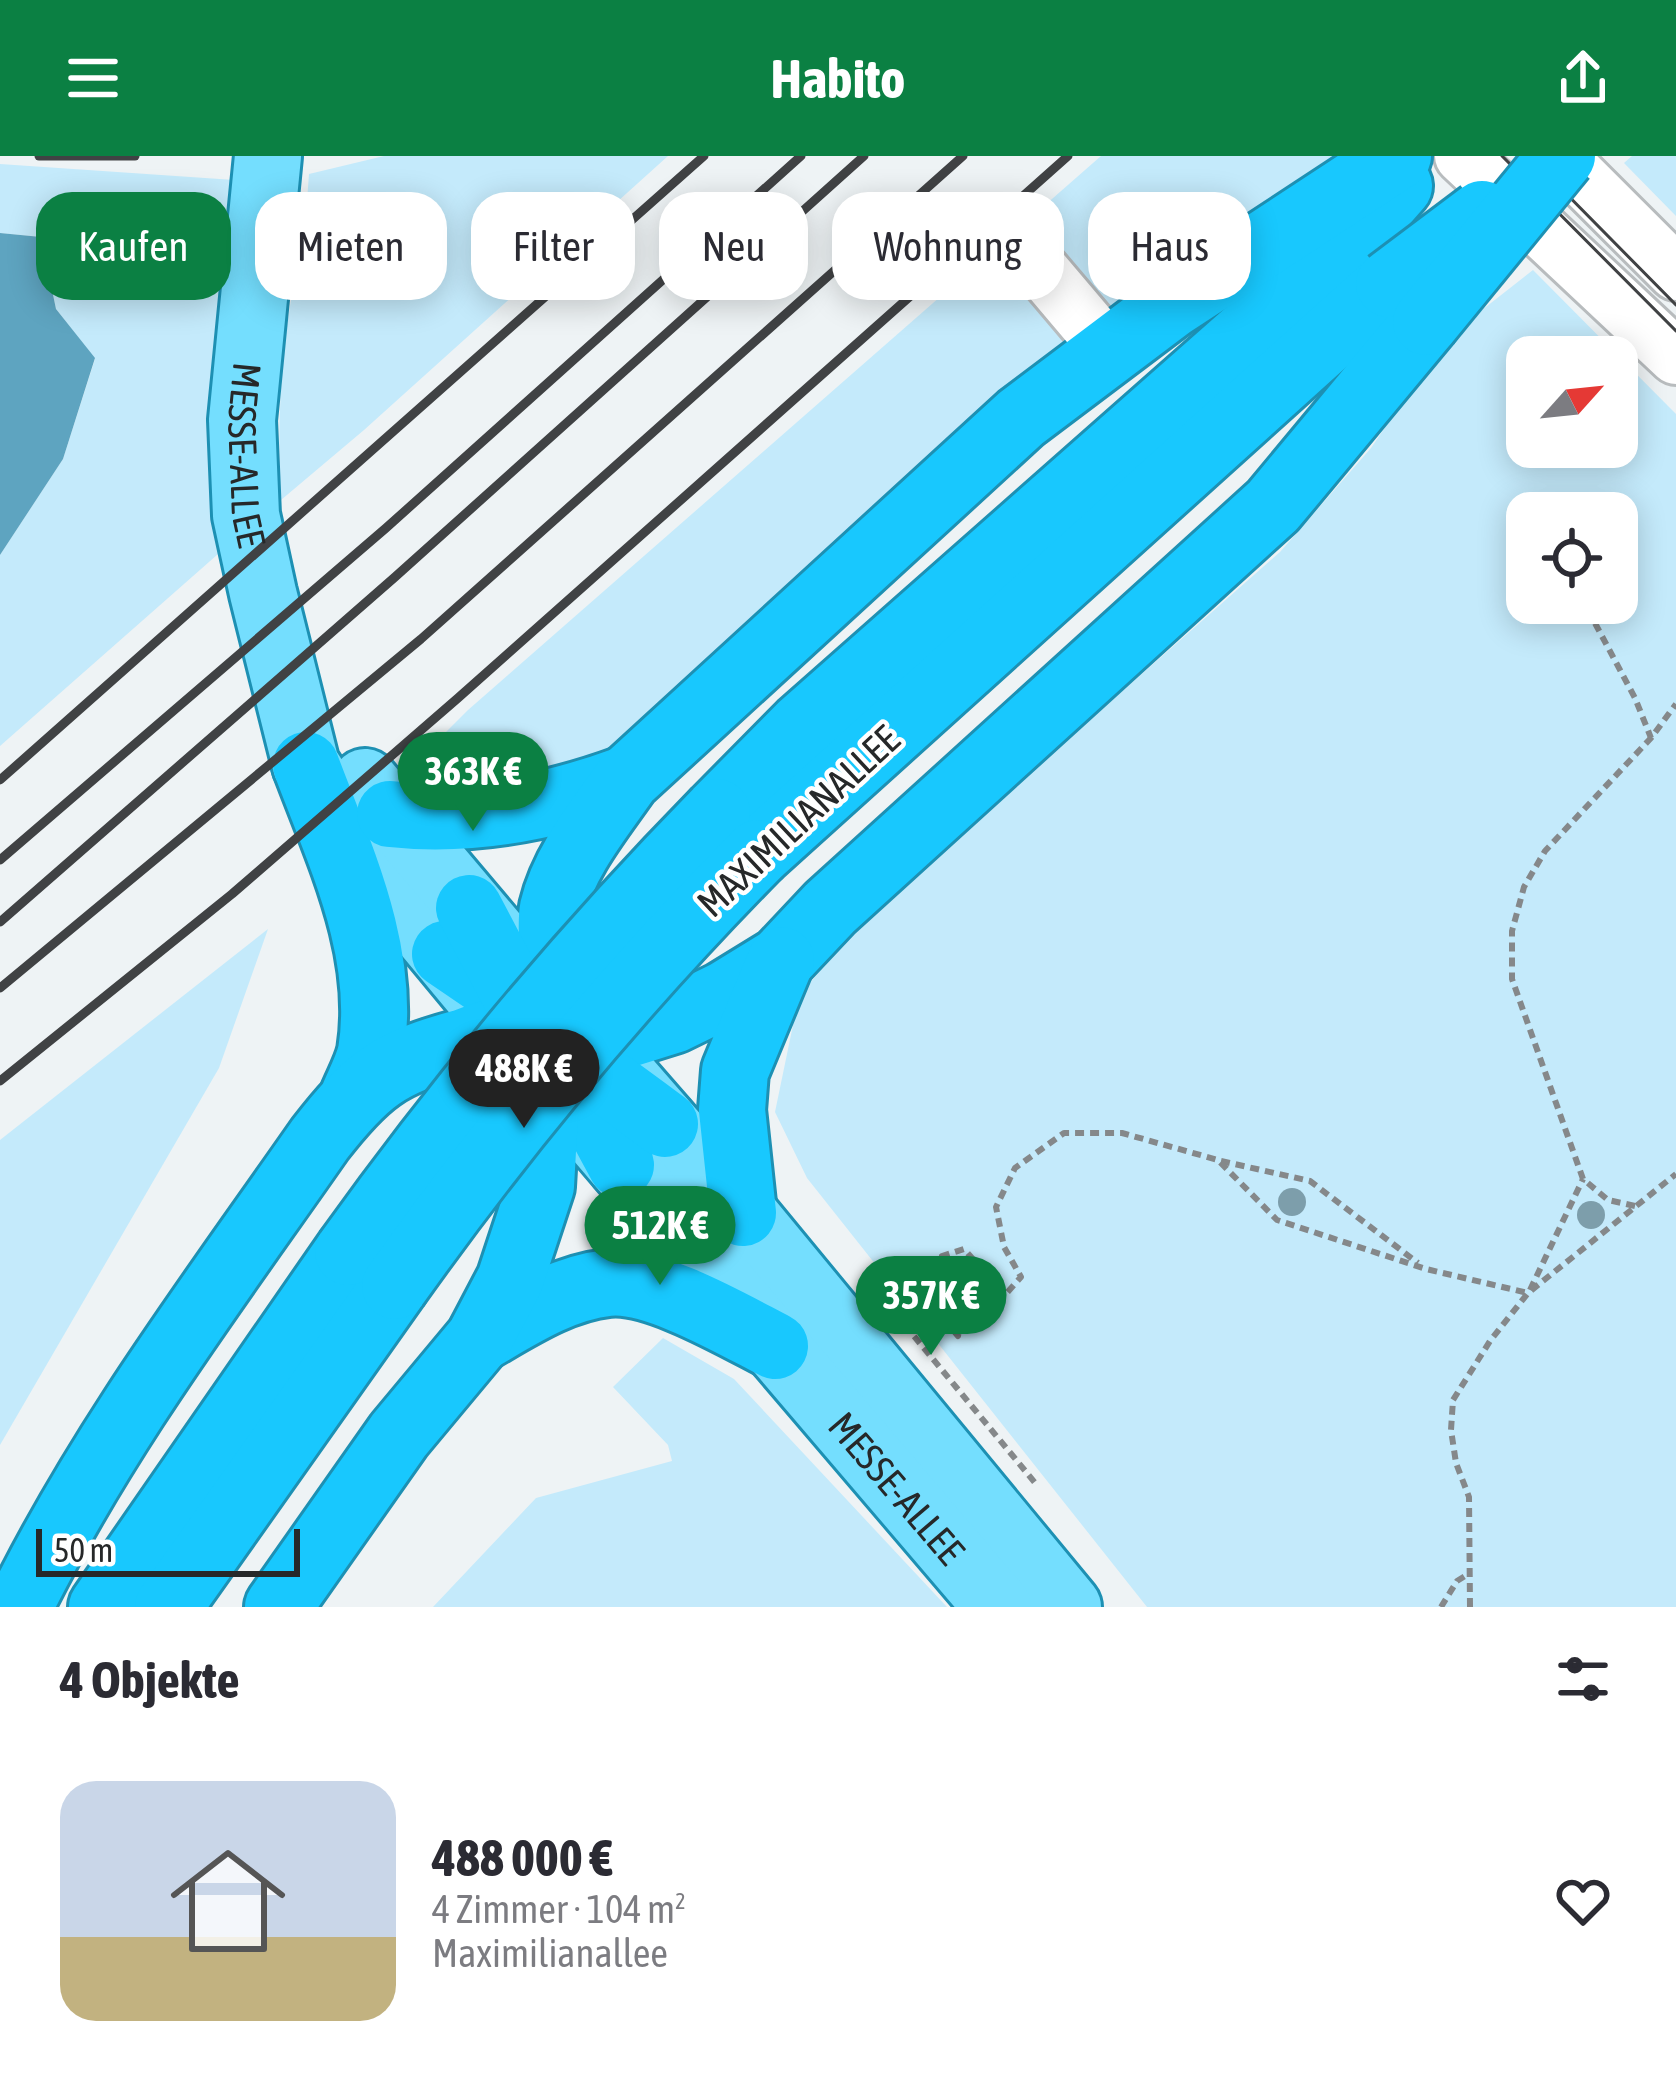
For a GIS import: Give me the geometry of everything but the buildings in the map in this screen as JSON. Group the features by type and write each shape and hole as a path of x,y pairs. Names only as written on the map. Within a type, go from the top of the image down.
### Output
{"highway":[{"path":"354,1095 379,1074 422,1053 673,1020 781,960 830,908 1273,506 1370,265 1398,156"},
{"name":"MAXIMILIANALLEE","path":"1370,265 1425,156"},
{"name":"MAXIMILIANALLEE","path":"168,1607 371,1269 657,956 738,833 1370,265 1560,156"},
{"path":"278,1607 399,1435 479,1339 510,1280 541,1186 553,909 581,846 627,779 1021,418 1171,305 1370,265"},
{"path":"20,1607 104,1451 354,1095 370,1055 374,998 368,943 306,765"},
{"path":"390,814 427,818 558,804 627,779"},
{"path":"743,1213 732,1110 735,1071 781,960"},
{"path":"549,1037 643,1144"},
{"path":"102,1607 371,1269"},
{"path":"479,1339 544,1301 611,1282 684,1299 775,1346"}],"main road":[{"name":"MESSE-ALLEE","path":"268,156 242,420 254,554 306,765 373,869 457,931"},
{"name":"MESSE-ALLEE","path":"286,679 390,814 457,931 549,1037"},
{"name":"MESSE-ALLEE","path":"643,1144 743,1213 1068,1607"},
{"name":"MESSE-ALLEE","path":"643,1144 775,1346 998,1607"}],"lane":[{"path":"1462,156 1676,357"},
{"path":"1560,156 1676,273"},
{"path":"1064,296 1110,351"}],"path":[{"path":"1595,624 1651,738"},
{"path":"1634,1206 1608,1200 1583,1179 1512,979 1512,931 1524,887 1546,851 1651,738 1676,704"},
{"path":"891,1307 917,1287 958,1336 963,1307 942,1256 964,1249 1005,1295 1021,1276 1004,1247 997,1207 1015,1168 1064,1133 1122,1133 1310,1181 1426,1269"},
{"path":"1217,1160 1276,1220 1426,1269 1528,1293"},
{"path":"1470,1607 1469,1497 1456,1463 1453,1400 1528,1293 1676,1174"},
{"path":"1528,1293 1583,1179"},
{"path":"876,1289 1043,1495"},
{"path":"1441,1607 1456,1582 1470,1573"}],"shaded area":[{"path":"384,156 668,156 628,192 471,192 471,300 508,300 281,500 282,369 292,300 447,300 447,192 307,192 309,174"},
{"path":"1101,156 1340,156 1251,220 1251,192 1088,192 1088,300 1138,300 1018,386 583,773 485,797 408,770 468,710 936,300 1064,300 1064,192 1060,192"},
{"path":"1632,156 1676,156 1676,216 1624,163"},
{"path":"0,164 249,181 226,547 0,746 0,555 63,459 95,359 54,300 231,300 231,192 36,192 36,237 0,233"},
{"path":"1533,270 1599,336 1506,336 1506,468 1638,468 1638,376 1676,414 1676,1607 1147,1607 807,1178 775,1112 799,996 862,921 1280,552 1371,448 1445,339"},
{"path":"268,929 219,1068 0,1445 0,1140"},
{"path":"663,1338 734,1379 947,1607 433,1607 536,1498 672,1461 668,1445 613,1387"}],"water":[{"path":"0,233 36,237 36,300 54,300 56,309 95,358 63,459 0,555"}],"tram line":[{"path":"1502,156 1676,331"},
{"path":"1529,156 1676,305"}],"railway":[{"path":"39,156 135,156"},
{"path":"0,780 704,156"},
{"path":"0,860 386,528 801,156"},
{"path":"0,922 395,577 864,156"},
{"path":"0,988 421,639 963,156"},
{"path":"0,1081 232,894 1068,156"}]}
